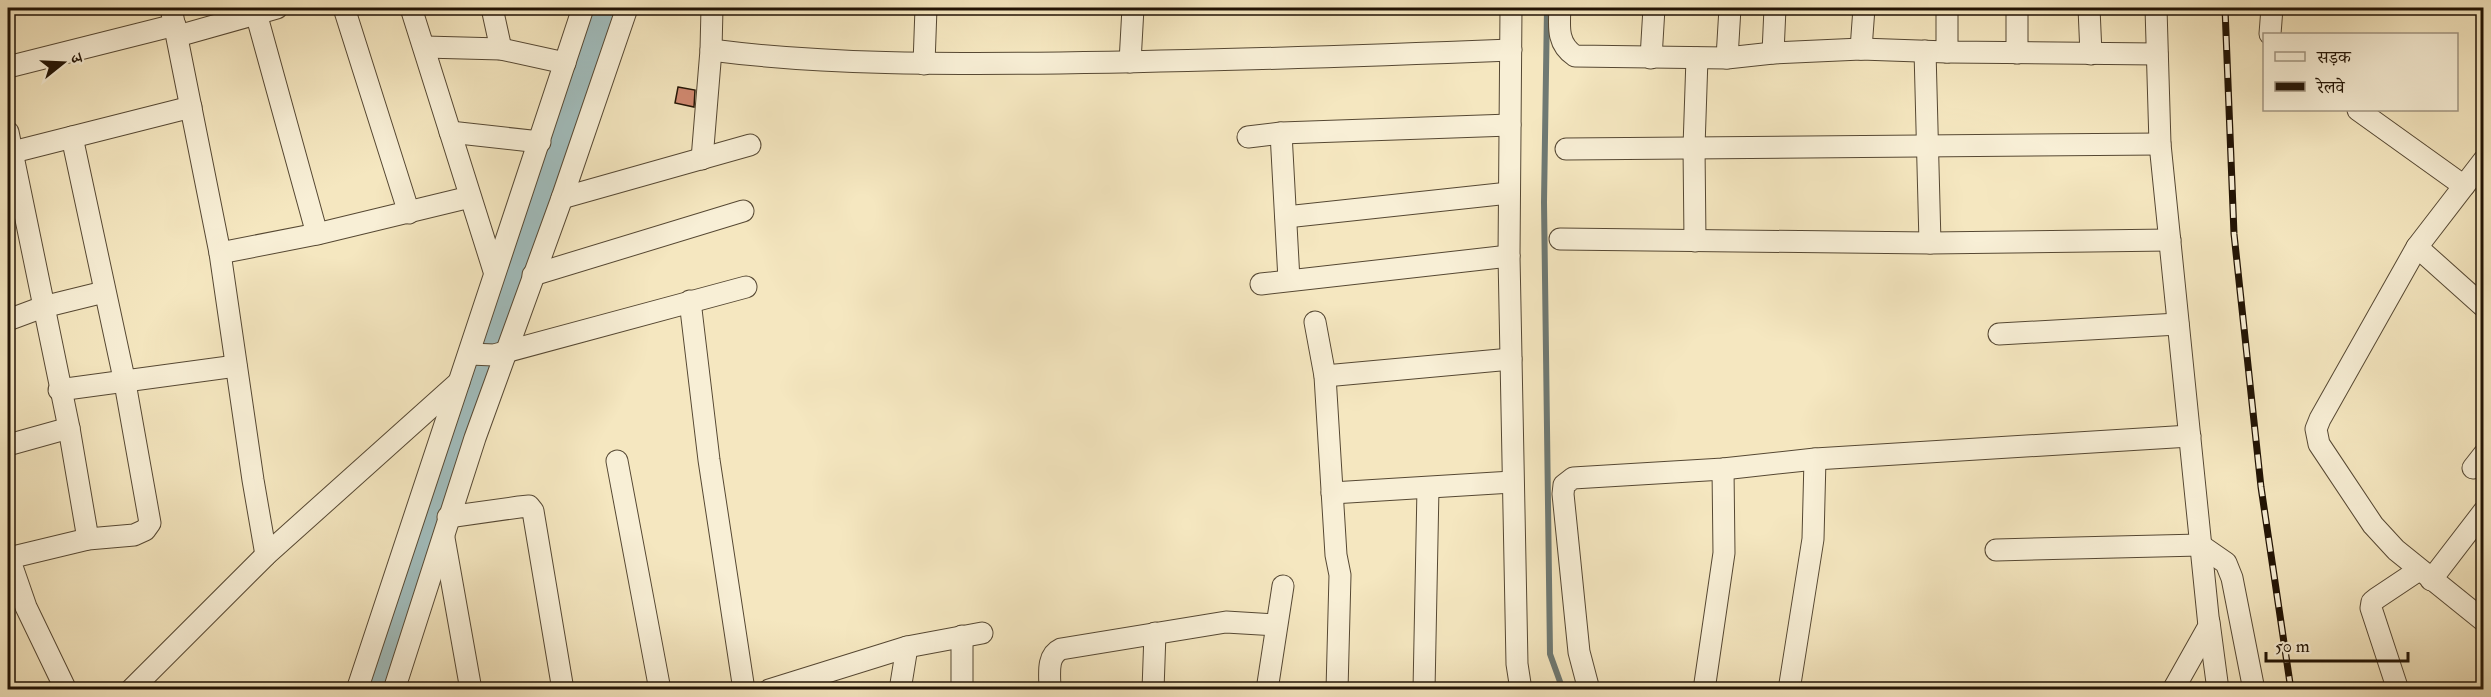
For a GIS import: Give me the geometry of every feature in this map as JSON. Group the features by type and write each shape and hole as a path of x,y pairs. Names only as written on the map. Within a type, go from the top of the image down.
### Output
{"street":[{"path":"8,67 174,23 256,14 277,8"},
{"path":"344,8 409,213"},
{"path":"411,8 494,271"},
{"path":"492,8 501,49"},
{"path":"394,690 446,526 488,354 494,271 540,142 583,8"},
{"path":"131,690 266,555 488,354 533,275 627,8"},
{"path":"702,159 712,8"},
{"path":"924,64 926,8"},
{"path":"1130,62 1133,8"},
{"path":"1511,8 1510,359 1517,664 1521,690"},
{"path":"1560,8 1560,37 1566,50 1575,56 1727,58 1773,53 1862,49 2157,54"},
{"path":"1652,58 1654,8"},
{"path":"1727,58 1730,8"},
{"path":"1773,53 1775,8"},
{"path":"1862,49 1864,8"},
{"path":"1947,8 1947,52"},
{"path":"2017,8 2017,53"},
{"path":"2089,8 2091,54"},
{"path":"2156,8 2160,144 2200,545 2218,690"},
{"path":"2271,33 2272,8"},
{"path":"256,14 317,234"},
{"path":"174,23 220,253 266,555"},
{"path":"425,47 501,49 566,63"},
{"path":"711,50 761,56 924,64 1232,61 1510,50"},
{"path":"1925,51 1930,243"},
{"path":"1695,241 1694,147 1697,58"},
{"path":"88,539 69,428 59,390 10,142 72,137 192,107"},
{"path":"2359,111 2464,186"},
{"path":"1248,137 1281,133 1510,125"},
{"path":"450,132 540,142"},
{"path":"1281,133 1289,280"},
{"path":"66,690 31,618 8,556 88,539 134,536 145,530 150,523 125,383 72,137"},
{"path":"1566,150 2160,144"},
{"path":"562,198 750,145"},
{"path":"2484,160 2417,248 2320,419 2316,436 2324,453 2373,525 2396,550 2484,621"},
{"path":"1286,217 1509,193"},
{"path":"220,253 317,234 470,197"},
{"path":"533,275 743,211"},
{"path":"1560,239 1930,243 2170,240"},
{"path":"2417,248 2484,307"},
{"path":"1261,284 1509,256"},
{"path":"488,354 747,287"},
{"path":"8,320 43,307 104,292"},
{"path":"690,302 709,460 744,690"},
{"path":"1315,322 1325,376 1332,493 1340,575 1337,690"},
{"path":"1999,334 2178,324"},
{"path":"1325,376 1510,359"},
{"path":"59,390 125,383 236,366"},
{"path":"357,690 460,381"},
{"path":"8,445 69,428"},
{"path":"1589,690 1579,652 1563,494 1564,485 1573,478 1723,469 1815,459 2190,436"},
{"path":"1789,690 1813,539 1815,459"},
{"path":"616,461 660,690"},
{"path":"1704,690 1724,553 1723,469"},
{"path":"1332,493 1512,482"},
{"path":"1424,690 1428,488"},
{"path":"446,526 519,507 529,506 533,511 563,690"},
{"path":"2398,690 2371,608 2372,602 2425,575 2484,511"},
{"path":"446,526 471,690"},
{"path":"1996,550 2200,545 2226,563 2232,578 2254,690"},
{"path":"1267,690 1283,586"},
{"path":"2173,690 2209,626 2208,615"},
{"path":"1050,690 1050,665 1054,652 1061,649 1226,622 1276,624"},
{"path":"1153,690 1155,633"},
{"path":"769,690 824,681 907,647 972,634 962,690"},
{"path":"900,690 907,647"}],"building":[{"path":"678,87 695,90 694,107 675,103"}],"waterway":[{"path":"376,690 605,8"},
{"path":"1547,8 1544,202 1550,654 1563,690"}],"railway":[{"path":"2225,8 2234,234 2261,487 2291,690"}]}
